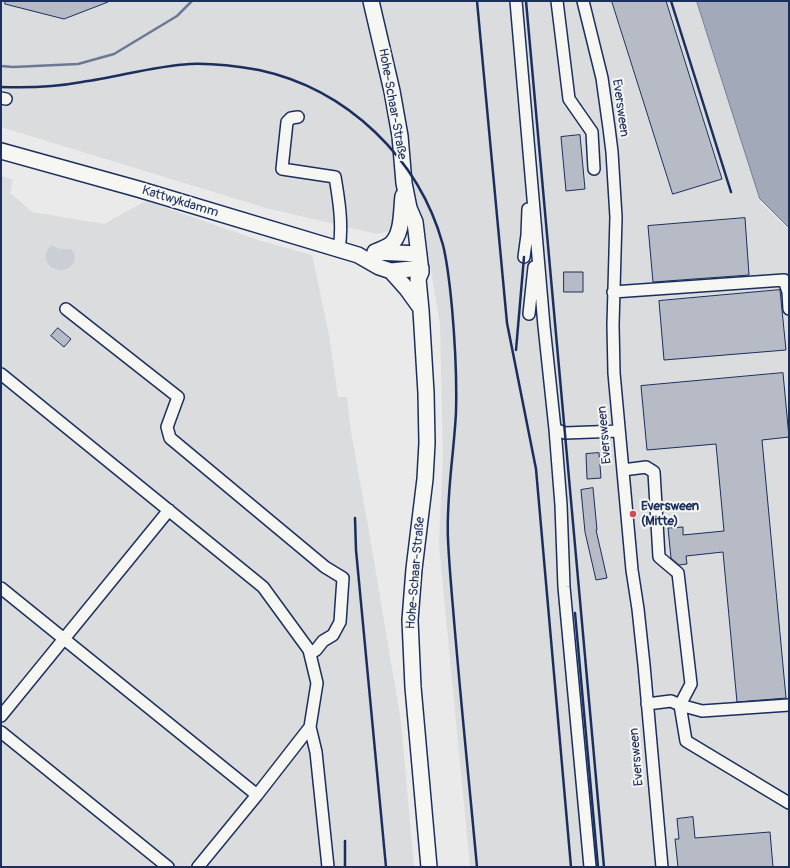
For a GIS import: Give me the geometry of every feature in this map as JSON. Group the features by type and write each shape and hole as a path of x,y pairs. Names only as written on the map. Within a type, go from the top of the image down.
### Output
{"main road":[{"name":"Hohe-Schaar-Straße","path":"371,1 392,91 398,127 404,183 409,208 415,222 416,265 421,310 426,393 426,472 410,620 413,687 429,867"},
{"name":"Kattwykdamm","path":"1,151 138,189 358,255 379,267 391,271 416,265"},
{"path":"375,252 389,245 397,236 400,226 404,183"},
{"name":"Kattwykdamm","path":"358,255 375,252 416,265"},
{"path":"391,271 407,289 421,310"}],"street":[{"path":"516,1 544,326 555,429 561,505 564,587 590,867"},
{"path":"557,1 569,99 592,132 594,169"},
{"name":"Eversween","path":"583,1 602,78 609,128 616,217 613,292 613,352 632,570 647,704 662,867"},
{"path":"298,117 291,118 287,122 282,169 335,177 340,222 340,240 338,249"},
{"path":"524,257 527,235 530,172"},
{"path":"529,314 537,243"},
{"path":"613,292 784,280 788,292 789,309"},
{"path":"66,309 178,397 167,427 170,438 325,567 344,578 340,622 333,635 323,641 316,650 310,654"},
{"path":"1,374 263,587 310,650 317,683 310,727 316,752 328,867"},
{"path":"555,429 565,434 619,431"},
{"path":"623,470 646,467 654,472 659,557 678,572 691,684 680,705 686,741 789,803"},
{"path":"1,716 169,510"},
{"path":"1,588 257,795"},
{"path":"647,704 671,701 702,711 789,705"},
{"path":"198,867 310,727"},
{"path":"1,732 168,867"}],"shaded area":[{"path":"1,1 697,1 761,203 789,230 789,867 470,867 439,545 443,456 440,325 423,222 377,234 266,208 1,127"},
{"path":"1,176 13,180 10,193 32,212 104,224 146,201 258,240 312,255 329,335 338,397 347,397 351,432 401,722 414,867 1,867"},
{"path":"51,245 60,249 72,249 75,256 73,264 62,270 55,269 50,265 46,260 46,253"}],"water":[{"path":"697,1 789,1 789,228 760,199"}],"building":[{"path":"6,1 108,2 64,19 5,4"},
{"path":"612,1 666,1 722,179 673,194"},
{"path":"580,135 585,189 566,191 561,137"},
{"path":"745,218 749,275 653,282 648,226"},
{"path":"564,272 583,272 583,292 564,292"},
{"path":"780,290 786,350 664,360 659,301"},
{"path":"58,328 71,339 64,347 51,336"},
{"path":"783,373 789,437 762,440 786,698 737,702 723,552 686,556 687,564 679,565 671,558 668,528 683,527 683,535 724,531 716,444 647,450 641,386"},
{"path":"599,453 601,478 587,479 586,454"},
{"path":"593,488 596,530 607,578 596,580 585,532 581,490"},
{"path":"693,817 695,838 770,832 773,867 678,867 675,839 679,839 677,819"}],"waterway":[{"path":"1,66 13,67 78,64 114,54 177,16 192,1"}],"railway":[{"path":"477,1 507,323 536,469 571,867"},
{"path":"526,1 604,867"},
{"path":"671,1 731,192"},
{"path":"1,87 62,85 163,67 190,64 224,65 259,70 291,79 322,93 350,111 375,132 397,156 416,184 432,213 443,245 448,268 452,308 456,360 456,412 450,475 448,539 477,867"},
{"path":"516,350 524,257"},
{"path":"355,518 356,550 386,867"},
{"path":"575,613 598,867"},
{"path":"345,841 345,867"}],"place":[{"name":"Eversween (Mitte)","path":"633,514"}]}
